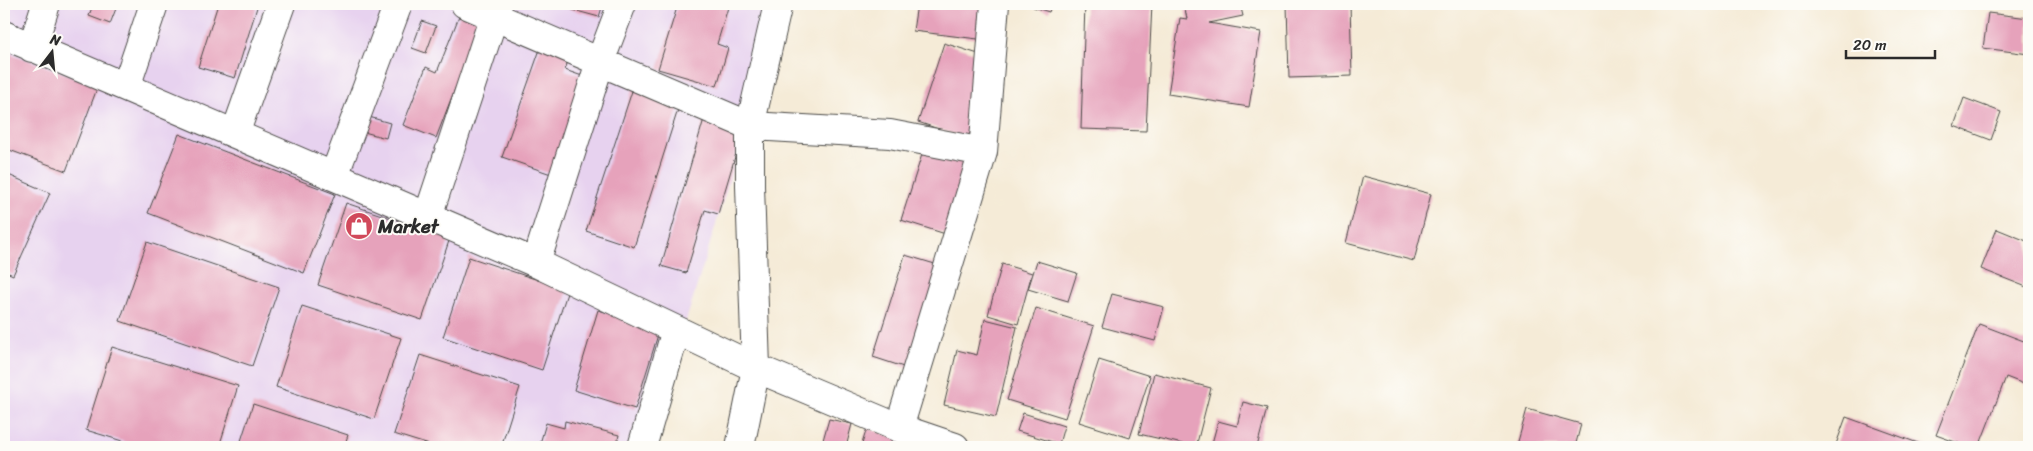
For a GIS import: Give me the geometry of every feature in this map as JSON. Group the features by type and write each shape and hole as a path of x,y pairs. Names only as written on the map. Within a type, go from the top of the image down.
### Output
{"street":[{"path":"32,48 46,4"},
{"path":"126,87 154,4"},
{"path":"235,134 282,4"},
{"path":"334,176 398,4"},
{"path":"465,4 496,10 600,62 750,126 890,134 983,152"},
{"path":"536,263 600,62 622,4"},
{"path":"740,447 756,368 750,126 778,4"},
{"path":"899,428 983,152 995,4"},
{"path":"428,216 496,10"},
{"path":"4,35 536,263 756,368 899,428 955,447"},
{"path":"642,447 676,330"}],"shaded area":[{"name":"Market","path":"4,4 784,4 647,447 4,447"}],"building":[{"path":"93,4 117,6 110,24 89,16"},
{"path":"218,4 258,4 235,78 198,67"},
{"path":"464,4 497,16 468,91 456,86 436,138 403,125 426,67 437,72"},
{"path":"562,4 603,4 599,17 562,7"},
{"path":"678,4 729,4 717,44 728,48 717,86 658,69"},
{"path":"917,4 999,4 994,41 913,31"},
{"path":"1033,4 1052,4 1049,12 1033,7"},
{"path":"1085,4 1152,4 1146,131 1081,129"},
{"path":"1210,4 1240,4 1243,16 1209,23 1261,32 1249,107 1168,94 1180,18 1187,19 1185,9"},
{"path":"1287,4 1350,4 1352,76 1289,78"},
{"path":"1988,13 2029,18 2029,54 1983,48"},
{"path":"422,21 436,26 426,53 412,48"},
{"path":"544,38 572,48 565,70 585,77 551,174 502,157"},
{"path":"944,43 994,59 968,139 918,122"},
{"path":"4,51 98,86 66,171 4,148"},
{"path":"635,82 682,97 634,247 586,231"},
{"path":"1964,98 2001,112 1991,140 1954,126"},
{"path":"706,112 745,123 718,214 705,210 686,273 661,266"},
{"path":"369,117 390,123 386,138 364,132"},
{"path":"179,134 335,194 304,273 148,213"},
{"path":"926,142 977,158 952,236 901,220"},
{"path":"4,173 50,193 13,275 4,271"},
{"path":"1363,176 1431,194 1414,261 1346,243"},
{"path":"346,203 450,238 422,320 318,285"},
{"path":"1997,229 2029,242 2029,288 1981,269"},
{"path":"147,242 279,287 252,366 120,321"},
{"path":"905,255 958,271 925,374 873,357"},
{"path":"469,257 568,290 542,370 443,337"},
{"path":"1037,261 1077,273 1068,301 1028,289"},
{"path":"1002,264 1032,273 1018,324 988,315"},
{"path":"1112,294 1164,307 1155,341 1102,327"},
{"path":"302,306 401,338 374,419 276,387"},
{"path":"1036,308 1094,326 1065,418 1007,400"},
{"path":"598,310 660,328 635,409 574,390"},
{"path":"985,319 1017,327 996,417 944,405 957,350 977,355"},
{"path":"1979,324 2029,343 2029,386 2006,377 1979,447 1969,447 1936,435"},
{"path":"112,347 238,386 219,447 142,447 86,430"},
{"path":"420,355 520,387 501,447 436,447 394,434"},
{"path":"1099,360 1150,376 1130,438 1079,422"},
{"path":"1154,373 1211,388 1196,447 1139,434"},
{"path":"1243,402 1267,408 1257,447 1211,447 1218,421 1237,426"},
{"path":"253,404 348,435 344,447 239,447"},
{"path":"1527,409 1581,424 1575,447 1524,447 1517,445"},
{"path":"1023,413 1064,426 1059,444 1017,431"},
{"path":"1846,417 1929,447 1835,447"},
{"path":"829,419 852,424 846,447 821,447"},
{"path":"565,421 619,435 616,447 539,447 546,423 564,428"},
{"path":"867,428 907,441 905,447 861,447"}],"place":[{"name":"Market","path":"359,226"}]}
